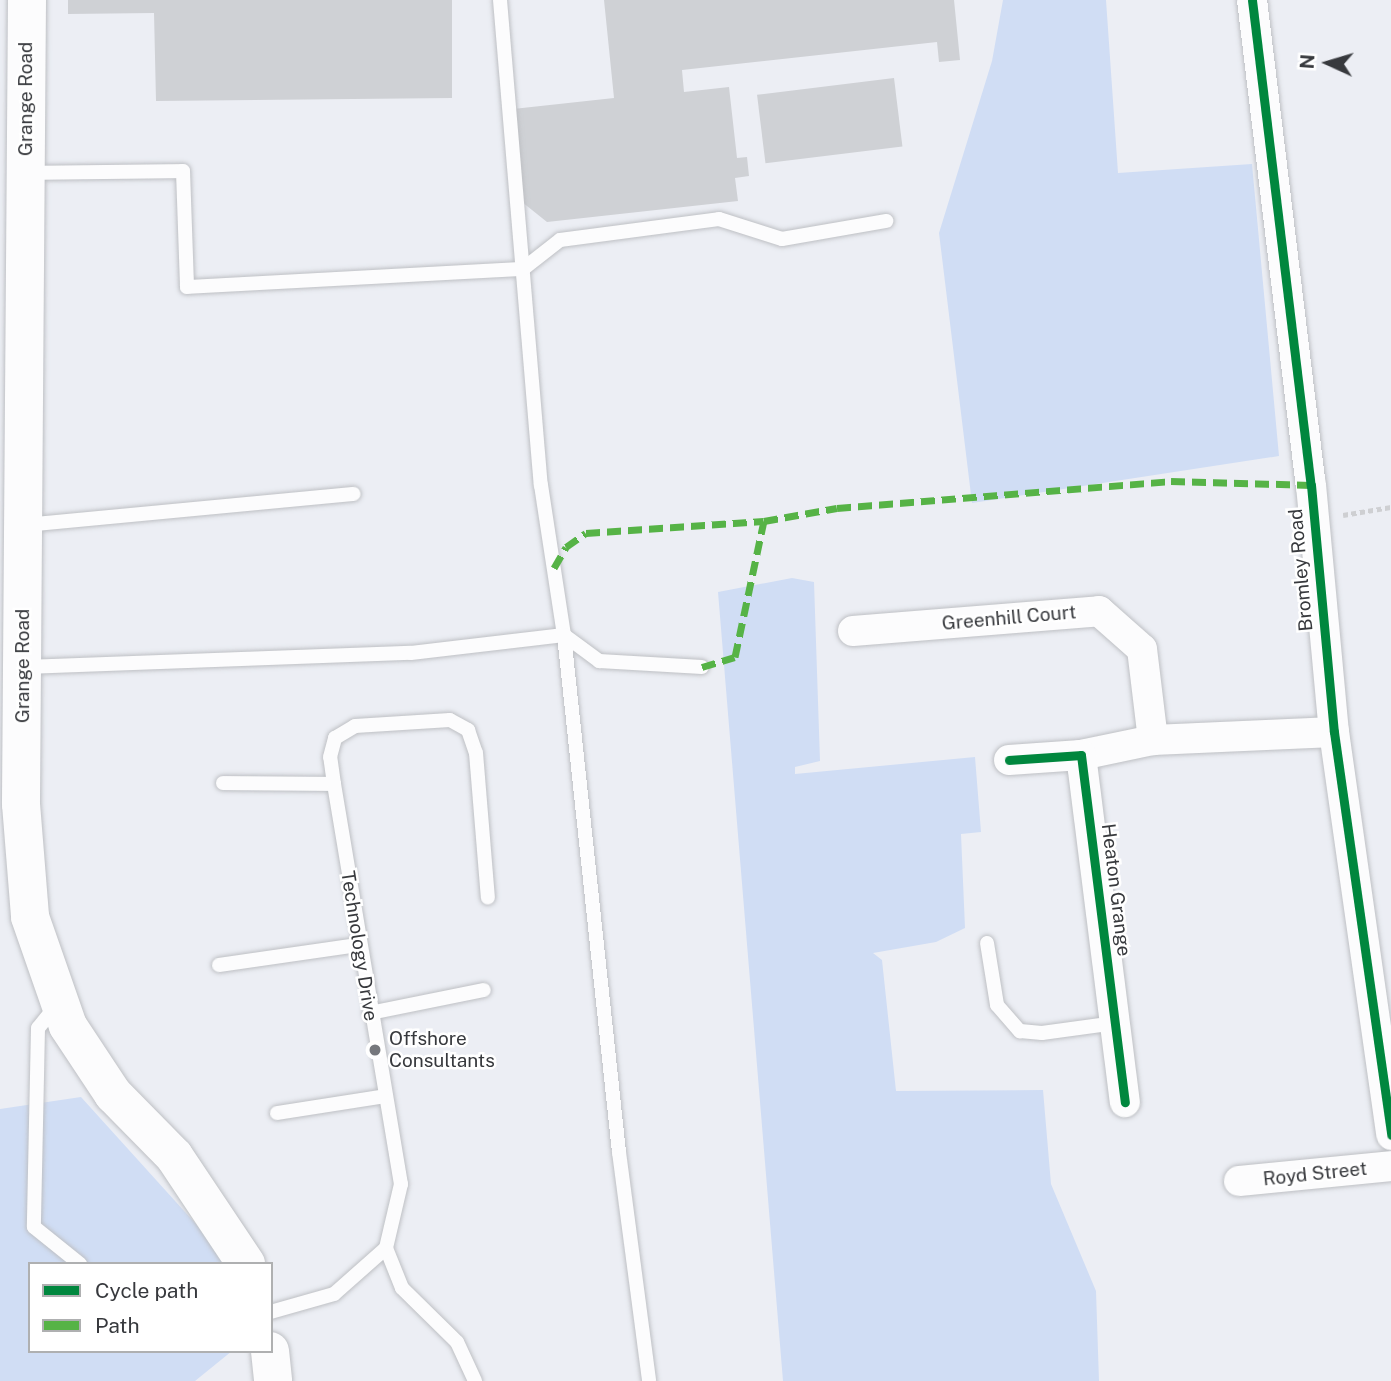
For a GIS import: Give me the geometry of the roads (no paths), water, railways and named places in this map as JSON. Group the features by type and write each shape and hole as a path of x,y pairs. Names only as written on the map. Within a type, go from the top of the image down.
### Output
{"main road":[{"name":"Grange Road","path":"27,0 23,525 16,676 21,804 30,917 68,1026 113,1094 174,1156 245,1262"},
{"path":"270,1353 273,1381"}],"street":[{"name":"Bromley Road","path":"1252,0 1314,520 1334,732 1391,1135"},
{"name":"Greenhill Court","path":"847,623 1099,611 1142,649 1153,740"},
{"path":"1009,760 1081,755 1153,740 1334,732"},
{"name":"Heaton Grange","path":"1081,755 1125,1102"},
{"name":"Royd Street","path":"1239,1181 1391,1166"}],"lane":[{"path":"500,0 541,485 564,635 619,1152 649,1381"},
{"path":"25,173 183,171 187,287 523,269 560,240 719,219 782,239 886,221"},
{"path":"23,525 354,494"},
{"path":"16,676 411,653 564,635 599,661 702,667"},
{"name":"Technology Drive","path":"386,1248 401,1184 358,945 330,757 335,738 355,726 450,720 468,730 476,753 488,898"},
{"path":"223,783 334,784"},
{"path":"986,943 997,1005 1020,1031 1042,1033 1115,1023"},
{"path":"219,965 358,945"},
{"path":"370,1013 484,990"},
{"path":"59,1002 38,1028 34,1227 78,1262"},
{"path":"277,1113 385,1096"},
{"path":"273,1311 334,1294 386,1248 402,1288 457,1342 475,1381"}],"place":[{"name":"Offshore Consultants","path":"375,1050"}]}
